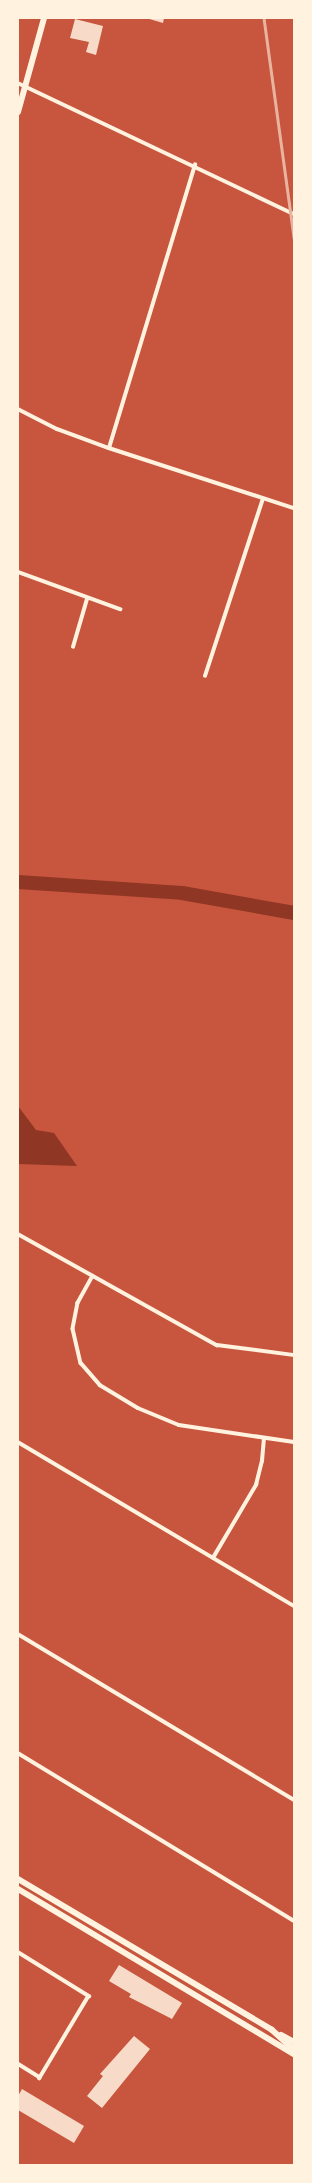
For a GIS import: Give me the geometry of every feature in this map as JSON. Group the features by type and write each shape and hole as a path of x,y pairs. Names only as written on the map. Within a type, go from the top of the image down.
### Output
{"main road":[{"path":"18,112 44,18"},
{"path":"18,1879 272,2030 293,2040"},
{"path":"18,1889 294,2054"},
{"path":"272,2030 294,2050"}],"street":[{"path":"18,82 195,165 294,214"},
{"path":"110,448 195,165"},
{"path":"18,409 57,428 110,448 294,508"},
{"path":"205,676 264,499"},
{"path":"18,572 87,599 120,609"},
{"path":"73,647 87,599"},
{"path":"18,1234 217,1345 294,1355"},
{"path":"93,1276 78,1303 74,1329 82,1363 94,1380 125,1401 170,1422 206,1430 294,1442"},
{"path":"214,1558 256,1485 262,1461 264,1438"},
{"path":"18,1442 294,1606"},
{"path":"18,1634 294,1800"},
{"path":"18,1753 294,1921"},
{"path":"18,1952 89,1996 40,2078 18,2064"}],"shaded area":[{"path":"18,1106 36,1130 54,1133 77,1166 18,1164"}],"building":[{"path":"146,18 164,18 163,23"},
{"path":"75,19 103,26 96,55 86,52 89,42 70,38"},
{"path":"119,1965 182,2003 172,2019 129,1997 131,1994 109,1981"},
{"path":"134,2036 150,2049 102,2108 87,2096 103,2076 100,2074"},
{"path":"22,2089 84,2126 74,2143 18,2110 18,2096"}],"waterway":[{"path":"18,882 182,893 294,913"}],"railway":[{"path":"264,18 294,238"}]}
